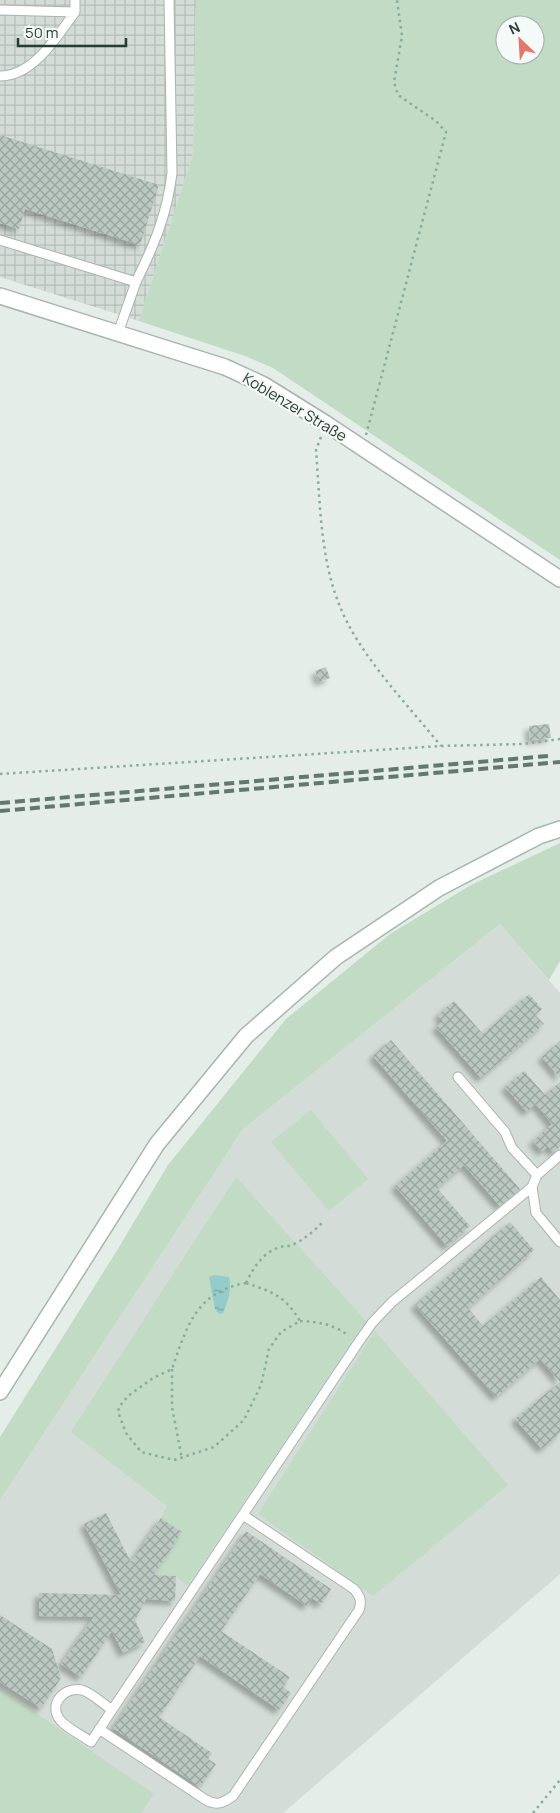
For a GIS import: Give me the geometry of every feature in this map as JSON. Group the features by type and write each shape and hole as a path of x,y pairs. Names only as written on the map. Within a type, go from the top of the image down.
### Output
{"main road":[{"name":"Koblenzer Straße","path":"0,296 225,367 264,385 363,448 560,579"},
{"path":"0,1392 157,1144 246,1036 336,957 439,888 539,836 560,829"}],"lane":[{"path":"0,76 8,76 42,58 75,12 75,0"},
{"path":"118,333 136,282 161,229 169,198 172,173 169,0"},
{"path":"0,10 75,12"},
{"path":"0,240 136,282"},
{"path":"458,1077 504,1132 512,1148 537,1175"},
{"path":"112,1710 84,1691 68,1690 60,1697 56,1704 56,1712 61,1722 91,1742 372,1323 392,1302 532,1187 537,1175 560,1155"},
{"path":"532,1187 536,1213 560,1242"},
{"path":"99,1728 206,1800 214,1804 224,1802 233,1796 359,1610 361,1604 354,1589 243,1515"}],"path":[{"path":"363,448 446,132 436,121 398,95 394,82 402,36 397,0"},
{"path":"314,432 328,441"},
{"path":"321,437 316,450 322,540 339,604 366,653 441,746"},
{"path":"0,774 441,746 524,744 560,739"},
{"path":"246,1283 254,1265 268,1254 291,1246 306,1237 324,1222"},
{"path":"182,1459 172,1407 172,1369 184,1333 206,1299 219,1290 246,1283 279,1295 292,1307 300,1321"},
{"path":"172,1369 153,1378 128,1396 119,1407 118,1412 126,1433 141,1452 165,1460 182,1459 214,1447 244,1420 262,1384 269,1349 281,1332 300,1321 324,1322 337,1327 358,1343"},
{"path":"533,1813 560,1780"}],"shaded area":[{"path":"0,0 196,0 193,154 139,321 0,277"},
{"path":"500,924 560,993 560,1574 283,1813 0,1813 0,1500 243,1129"}],"green space":[{"path":"196,0 560,0 560,560 273,368 245,356 139,321 193,154"},
{"path":"560,843 560,961 549,980 500,924 243,1129 0,1500 0,1437 168,1165 286,1019 390,934 471,885"},
{"path":"311,1110 368,1179 329,1211 271,1142"},
{"path":"236,1177 366,1321 187,1586 176,1576 154,1575 182,1532 161,1518 167,1506 71,1432"},
{"path":"375,1331 508,1485 373,1596 258,1514"},
{"path":"0,1688 154,1794 141,1813 0,1813"}],"water":[{"path":"214,1275 229,1277 230,1282 230,1291 223,1313 219,1314 215,1309 209,1277"}],"building":[{"path":"0,135 159,185 140,245 25,209 19,229 0,223"},
{"path":"326,667 330,678 319,682 315,671"},
{"path":"549,724 551,738 530,740 529,726"},
{"path":"529,994 542,1009 535,1015 544,1024 481,1078 436,1027 443,1021 438,1015 454,1001 483,1034"},
{"path":"391,1040 520,1189 500,1206 464,1165 437,1188 470,1226 447,1246 395,1186 447,1141 373,1056"},
{"path":"560,1041 560,1078 542,1057"},
{"path":"524,1071 545,1095 560,1082 560,1147 553,1152 548,1146 542,1152 533,1141 552,1124 536,1104 527,1112 505,1087"},
{"path":"510,1222 534,1250 468,1308 483,1326 541,1277 560,1300 560,1382 540,1359 496,1397 415,1305"},
{"path":"560,1382 560,1433 542,1449 515,1419"},
{"path":"106,1513 131,1562 161,1518 182,1532 154,1575 176,1576 175,1601 146,1599 135,1620 145,1642 123,1653 112,1631 81,1677 61,1664 94,1617 39,1616 39,1593 121,1595 84,1524"},
{"path":"246,1531 331,1589 321,1604 312,1598 307,1606 260,1574 221,1631 290,1677 283,1687 291,1693 279,1710 200,1656 159,1717 212,1753 208,1759 216,1764 200,1787 113,1728"},
{"path":"0,1615 52,1649 61,1678 41,1708 0,1682"}],"railway":[{"path":"0,803 548,756"},
{"path":"0,811 560,762"}]}
